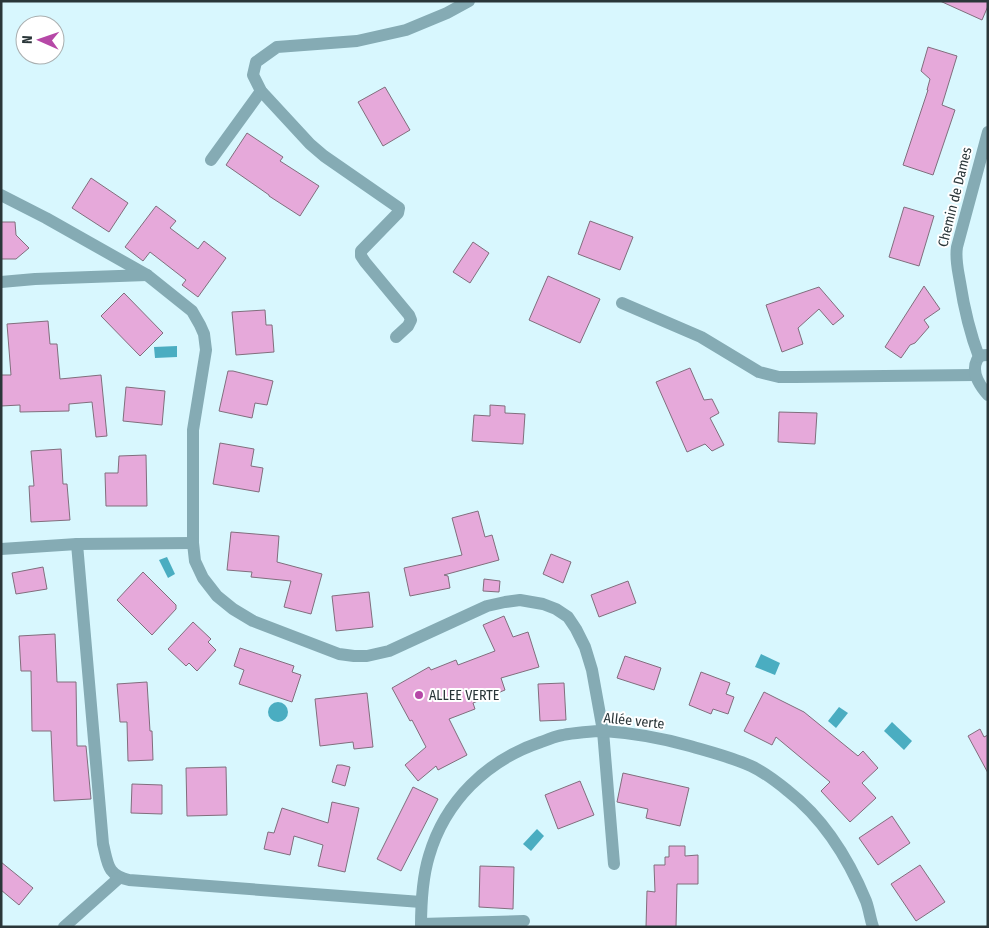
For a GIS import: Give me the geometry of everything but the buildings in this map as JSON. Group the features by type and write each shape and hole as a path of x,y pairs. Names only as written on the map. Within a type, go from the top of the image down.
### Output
{"street":[{"path":"396,337 408,326 411,320 409,315 365,262 361,256 361,251 398,213 399,208 310,144 261,91 253,75 256,62 277,47 330,42 358,42 406,30 447,13 469,1"},
{"path":"211,160 261,91"},
{"name":"Chemin de Dames","path":"983,356 971,336 962,298 956,256 988,132"},
{"path":"1,195 147,275 192,311 200,325 204,334 206,350 193,430 193,543 195,561 203,578 216,596 233,609 253,621 338,654 354,656 377,655 389,651 496,604 520,600 543,604 556,609 568,617 585,647 592,670 603,731 614,864"},
{"path":"1,282 147,275"},
{"path":"622,303 701,337 758,372 769,375 796,377 976,375"},
{"path":"983,356 975,366 976,375 983,390 988,395"},
{"path":"1,549 77,544 193,543"},
{"path":"77,544 103,844 110,870 119,878 129,880 421,902"},
{"name":"Allée verte","path":"421,926 421,902 429,856 445,818 471,784 497,763 532,745 563,735 603,731 664,739 729,757 752,766 790,792 809,810 840,850 867,903 873,927"},
{"path":"64,927 119,878"},
{"path":"421,926 524,921"}],"water":[{"path":"177,346 177,357 155,358 154,347"},
{"path":"167,557 175,574 168,578 159,560"},
{"path":"761,654 780,663 775,675 755,667"},
{"path":"278,702 285,705 288,712 285,719 278,722 271,719 268,712 271,705"},
{"path":"839,707 848,713 836,728 828,721"},
{"path":"892,722 912,741 904,750 884,731"},
{"path":"537,829 544,836 531,851 523,844"}],"place":[{"name":"ALLEE VERTE","path":"419,695"}]}
